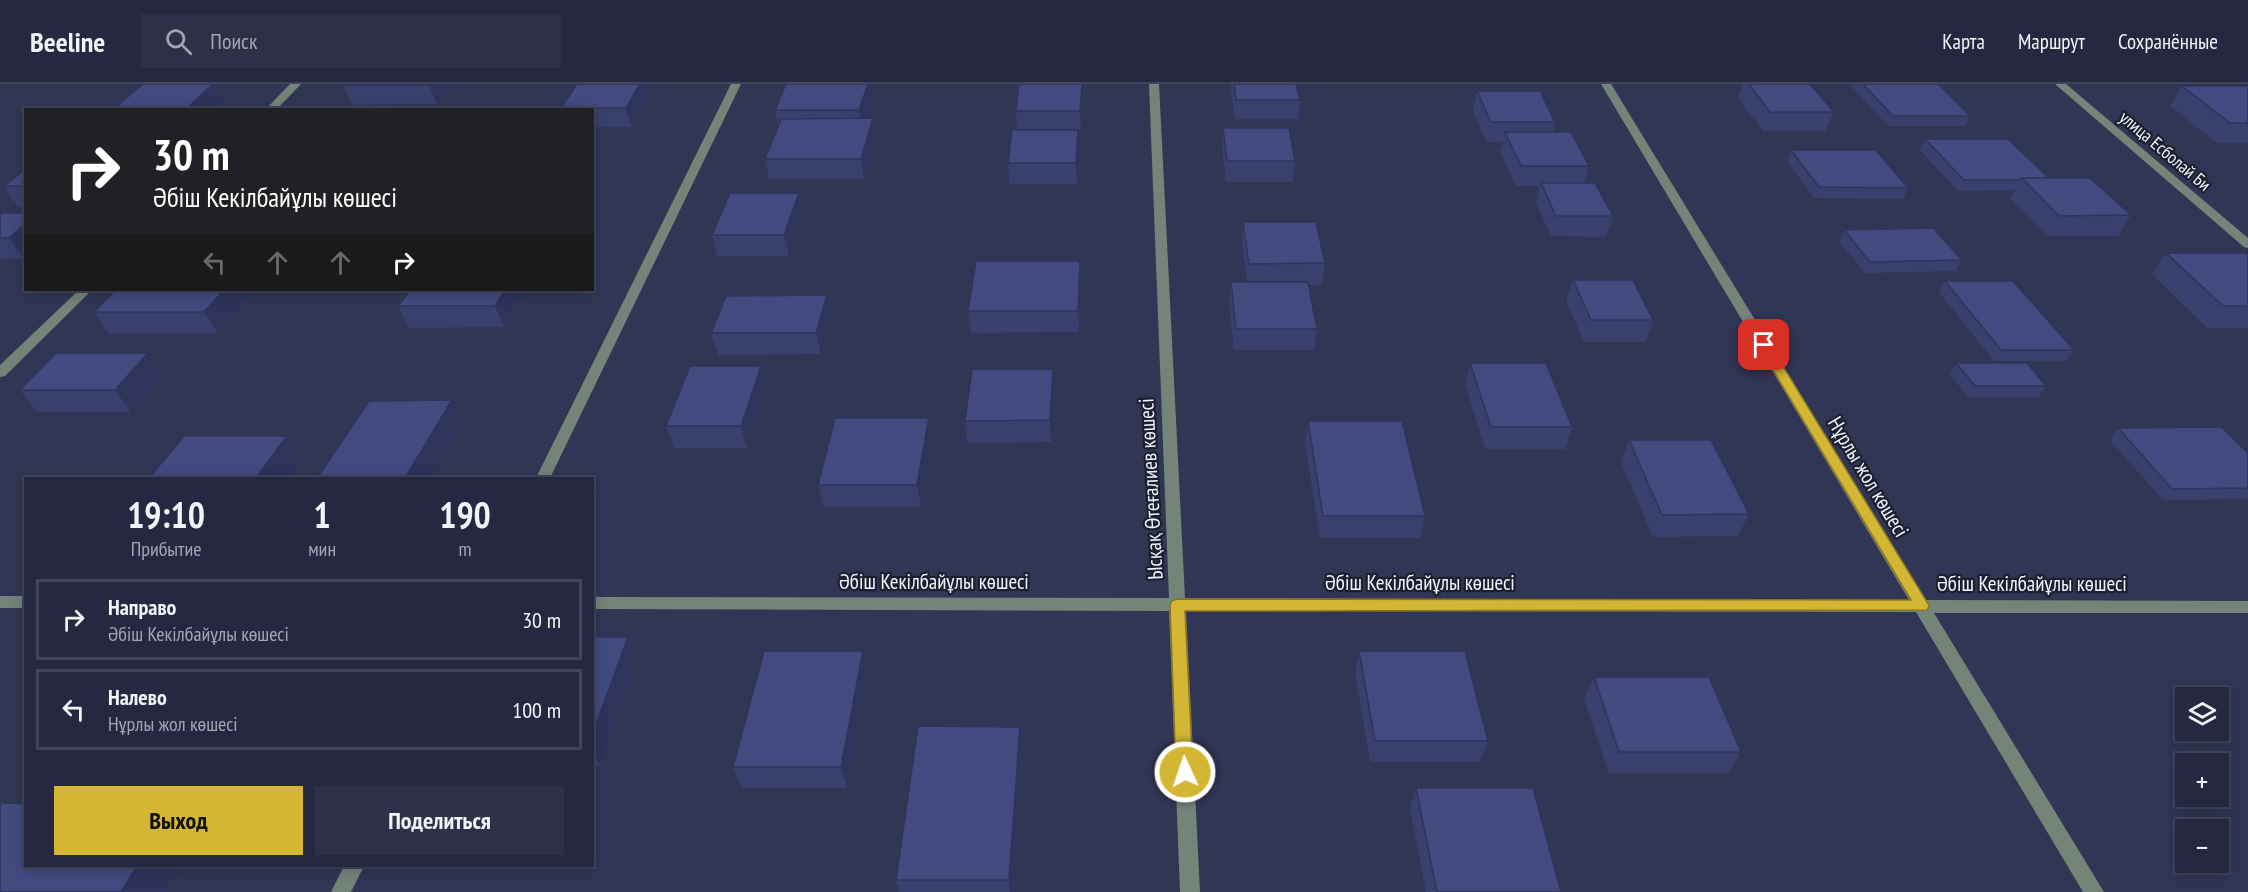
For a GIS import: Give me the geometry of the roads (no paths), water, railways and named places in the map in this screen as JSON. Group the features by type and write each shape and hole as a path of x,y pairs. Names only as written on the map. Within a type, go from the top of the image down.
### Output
{"street":[{"path":"272,108 296,84"},
{"path":"543,477 736,84"},
{"name":"Ысқақ Өтеғалиев көшесі","path":"1154,84 1190,892"},
{"name":"Нұрлы жол көшесі","path":"1606,84 2094,892"},
{"name":"улица Есболай Би","path":"2060,84 2248,244"},
{"path":"0,374 85,291"},
{"path":"0,602 24,602"},
{"name":"Әбіш Кекілбайұлы көшесі","path":"594,603 2247,608"},
{"path":"341,892 354,867"}]}
